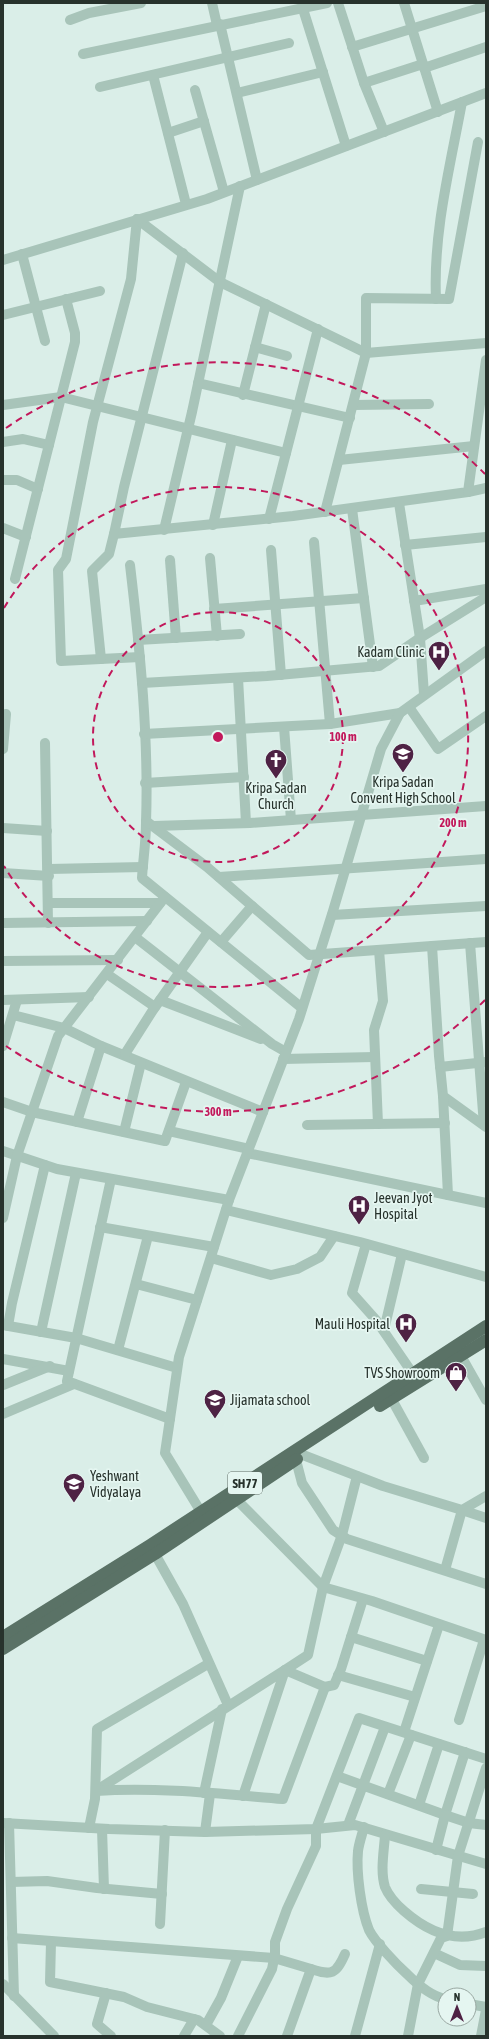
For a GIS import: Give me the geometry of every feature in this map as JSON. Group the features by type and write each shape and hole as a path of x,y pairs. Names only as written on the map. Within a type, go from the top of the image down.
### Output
{"main road":[{"name":"SH77","path":"3,1637 201,1512 486,1326"},
{"name":"SH77","path":"3,1649 155,1554 391,1398 486,1340"}],"street":[{"path":"70,20 110,6 141,3"},
{"path":"212,3 237,93 257,180"},
{"path":"83,54 327,3"},
{"path":"338,3 364,83 384,132"},
{"path":"404,3 438,112"},
{"path":"352,46 486,6"},
{"path":"303,9 346,146"},
{"path":"100,87 228,59 289,43"},
{"path":"364,83 486,47"},
{"path":"237,93 323,72"},
{"path":"153,75 186,204"},
{"path":"195,90 224,192"},
{"path":"3,260 224,192 486,93"},
{"path":"436,299 435,256 462,102"},
{"path":"168,133 204,121"},
{"path":"325,512 366,353 366,298 449,299 478,142"},
{"path":"164,530 188,429 240,186"},
{"path":"137,219 220,282 366,353 486,343"},
{"path":"137,219 131,279 98,406 66,559 58,570 61,661 140,657"},
{"path":"101,659 92,571 109,554 141,417 183,253"},
{"path":"22,254 45,341"},
{"path":"3,316 100,291"},
{"path":"15,579 75,342 75,333 66,299"},
{"path":"243,395 266,304"},
{"path":"269,519 318,329"},
{"path":"255,347 287,356"},
{"path":"468,492 486,360"},
{"path":"198,383 243,395 350,418"},
{"path":"3,406 61,397 286,453"},
{"path":"353,405 429,404"},
{"path":"3,442 22,439 49,445"},
{"path":"213,525 232,440"},
{"path":"338,460 474,446"},
{"path":"3,480 17,480 38,489"},
{"path":"114,534 213,525 352,509 399,503 486,488"},
{"path":"399,503 420,638 424,694"},
{"path":"352,509 373,667"},
{"path":"3,528 26,537"},
{"path":"405,545 486,537"},
{"path":"314,542 330,724"},
{"path":"271,550 281,675"},
{"path":"210,558 216,636"},
{"path":"170,560 176,638"},
{"path":"130,566 140,657 145,783 150,824 142,878 162,900 221,942 302,1008"},
{"path":"414,600 486,588"},
{"path":"142,683 326,672 379,666 420,638 486,597"},
{"path":"214,609 364,598"},
{"path":"138,640 240,634"},
{"path":"144,734 330,724 400,713 424,694 486,651"},
{"path":"238,678 246,823"},
{"path":"409,707 438,749 486,716"},
{"path":"201,1512 165,1453 179,1356 229,1200 285,1056 320,954 381,749 400,713"},
{"path":"3,749 6,714"},
{"path":"284,727 292,820"},
{"path":"45,743 49,873 48,923"},
{"path":"145,783 244,777"},
{"path":"150,824 246,823 486,806"},
{"path":"150,824 219,877 309,955 486,942"},
{"path":"3,828 47,831"},
{"path":"219,877 486,859"},
{"path":"3,873 49,873 143,867"},
{"path":"48,903 162,900"},
{"path":"3,1218 17,1156 58,1036 118,960 162,900"},
{"path":"221,942 252,906"},
{"path":"332,915 486,906"},
{"path":"3,923 147,922"},
{"path":"125,1054 158,1003 208,932"},
{"path":"135,937 272,1044 285,1056 374,1057"},
{"path":"470,943 483,1062 485,1126"},
{"path":"432,946 440,1067 444,1096 448,1194"},
{"path":"378,1124 374,1057 374,1023 382,1007 383,994 379,950"},
{"path":"3,961 118,960"},
{"path":"107,974 158,1003 272,1044"},
{"path":"3,1000 89,997"},
{"path":"3,1046 17,1000"},
{"path":"13,1015 64,1028 101,1046 125,1054 141,1063 186,1082 263,1112"},
{"path":"77,1122 101,1046"},
{"path":"440,1067 483,1062"},
{"path":"124,1132 141,1063"},
{"path":"3,1102 32,1112 165,1142 186,1082"},
{"path":"444,1096 485,1126"},
{"path":"307,1125 445,1123"},
{"path":"169,1130 248,1151 486,1203"},
{"path":"3,1152 76,1173 229,1200"},
{"path":"45,1165 6,1325 76,1338 177,1368"},
{"path":"41,1332 76,1173"},
{"path":"110,1179 67,1381 170,1418"},
{"path":"226,1210 366,1244 486,1277"},
{"path":"100,1227 214,1247"},
{"path":"118,1350 148,1236"},
{"path":"211,1258 271,1275 297,1269 320,1256 334,1236"},
{"path":"366,1244 352,1292 384,1330 413,1374"},
{"path":"384,1330 402,1254"},
{"path":"136,1284 197,1300"},
{"path":"461,1356 486,1400"},
{"path":"3,1359 50,1366 69,1371"},
{"path":"3,1368 21,1361"},
{"path":"3,1385 50,1366"},
{"path":"3,1414 74,1384"},
{"path":"391,1398 424,1458"},
{"path":"486,1518 300,1457 302,1482 333,1530 347,1539 486,1584"},
{"path":"96,1791 308,1655 323,1588 342,1535 357,1476"},
{"path":"444,1570 462,1510 486,1496"},
{"path":"237,1500 323,1588 363,1599 485,1640 459,1720"},
{"path":"155,1554 183,1604 225,1707 207,1794 205,1832"},
{"path":"285,1670 325,1687 334,1685 363,1599"},
{"path":"388,1794 407,1734 415,1697 439,1625"},
{"path":"351,1637 427,1661"},
{"path":"89,1828 96,1791 97,1729 208,1664"},
{"path":"243,1796 285,1670"},
{"path":"338,1675 415,1697"},
{"path":"96,1791 121,1789 283,1799 325,1687"},
{"path":"238,2036 260,1996 272,1969 275,1942 287,1909 316,1846 316,1829 359,1718 486,1759"},
{"path":"348,1825 386,1727"},
{"path":"419,1805 439,1744"},
{"path":"436,1850 445,1815 465,1752"},
{"path":"447,1936 458,1856 486,1768"},
{"path":"337,1776 469,1823 486,1825"},
{"path":"14,1996 11,1882 6,1823 102,1829 205,1832 316,1829 355,1824 385,1835 486,1864"},
{"path":"364,1827 358,1852 359,1878 364,1913 370,1931 390,1958 418,1984 437,1996"},
{"path":"102,1829 104,1889"},
{"path":"160,1924 165,1830"},
{"path":"385,1835 383,1864 385,1886 390,1897 422,1925 432,1931 447,1936 475,1936 486,1932"},
{"path":"11,1882 47,1881 104,1889 162,1894"},
{"path":"421,1889 473,1894"},
{"path":"408,2036 418,1984 441,1938 447,1936"},
{"path":"12,1938 274,1958 323,1973 332,1972 338,1969 345,1954"},
{"path":"51,1942 50,1982 124,1997 147,2007 194,2019 206,2025 220,2036"},
{"path":"355,2036 380,1944"},
{"path":"434,1953 460,1966 486,1966"},
{"path":"206,2025 221,1998 238,1956"},
{"path":"287,2036 310,1970"},
{"path":"3,1984 54,2036"},
{"path":"106,1993 97,2024 110,2036"},
{"path":"481,2036 485,2006"},
{"path":"184,2036 194,2019"}],"place":[{"name":"Kadam Clinic","path":"439,672"},
{"name":"Kripa Sadan Convent High School","path":"403,774"},
{"name":"Kripa Sadan Church","path":"276,780"},
{"name":"Jeevan Jyot Hospital","path":"359,1226"},
{"name":"Mauli Hospital","path":"406,1344"},
{"name":"TVS Showroom","path":"456,1392"},
{"name":"Jijamata school","path":"215,1420"},
{"name":"Yeshwant Vidyalaya","path":"74,1504"}]}
